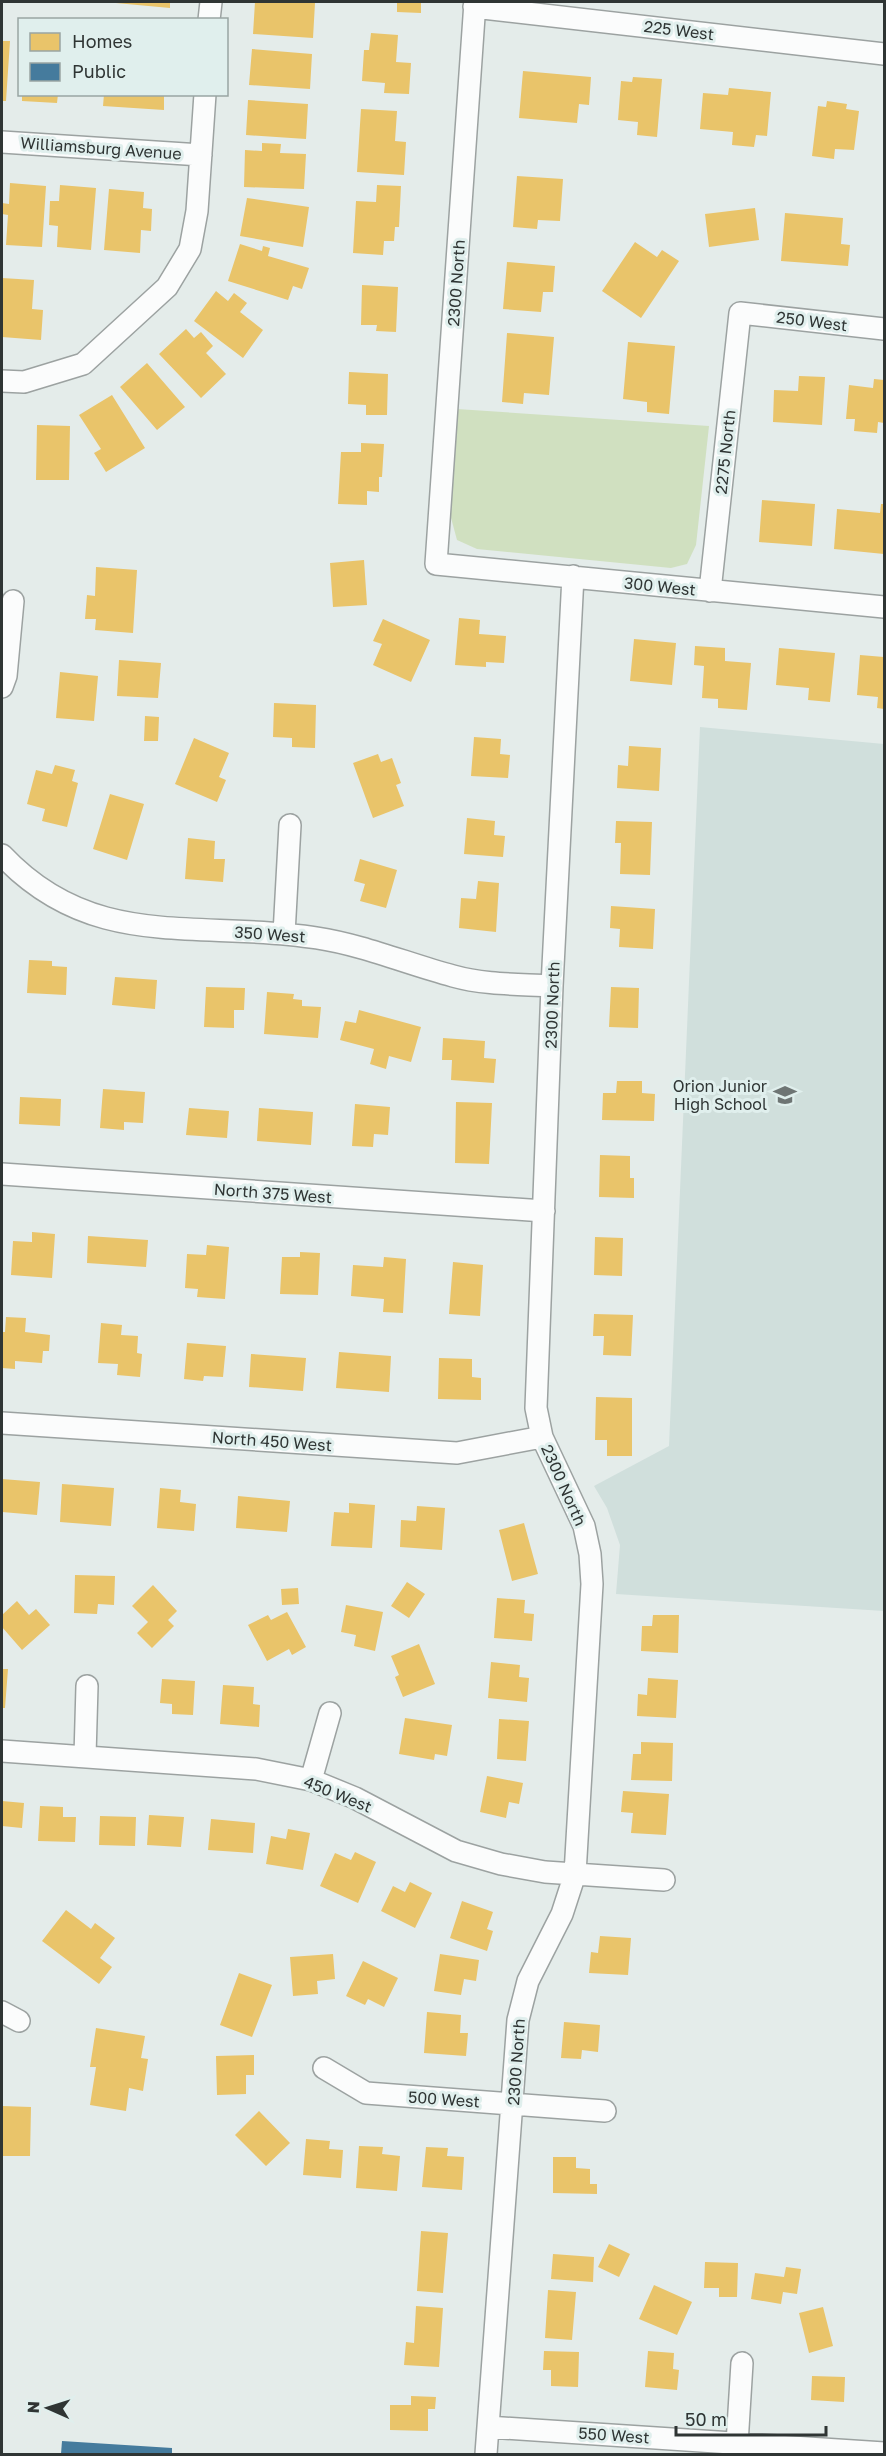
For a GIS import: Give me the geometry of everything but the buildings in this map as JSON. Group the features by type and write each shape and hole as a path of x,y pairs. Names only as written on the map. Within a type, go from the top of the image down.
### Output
{"street":[{"path":"210,18 211,2"},
{"name":"225 West","path":"474,4 885,54"},
{"name":"2300 North","path":"436,564 474,4"},
{"path":"2,381 24,382 83,364 167,287 190,249 197,211 205,96"},
{"name":"Williamsburg Avenue","path":"2,142 201,155"},
{"name":"250 West","path":"740,313 885,329"},
{"name":"2275 North","path":"710,591 740,313"},
{"name":"300 West","path":"436,564 885,608"},
{"name":"2300 North","path":"486,2454 518,2020 528,1981 562,1914 575,1874 592,1584 584,1526 542,1437 536,1408 552,986 573,576"},
{"path":"2,687 6,675 13,601"},
{"path":"284,934 290,825"},
{"name":"350 West","path":"2,855 15,869 45,893 98,918 146,927 319,938 455,977 506,984 552,986"},
{"name":"North 375 West","path":"2,1174 544,1212"},
{"name":"North 450 West","path":"2,1423 458,1453 542,1437"},
{"path":"85,1756 87,1686"},
{"path":"311,1780 330,1713"},
{"name":"450 West","path":"2,1751 256,1769 311,1780 355,1798 456,1851 501,1864 541,1871 664,1880"},
{"name":"500 West","path":"324,2068 366,2093 605,2111"},
{"path":"737,2444 742,2363"},
{"name":"550 West","path":"488,2427 885,2453"}],"shaded area":[{"name":"Orion Junior High School","path":"700,727 884,744 884,1611 616,1594 620,1545 607,1508 594,1486 669,1446"}],"green space":[{"path":"457,409 709,426 696,545 687,564 671,568 477,549 457,540 450,514"}],"place":[{"name":"Orion Junior High School","path":"785,1095"}]}
